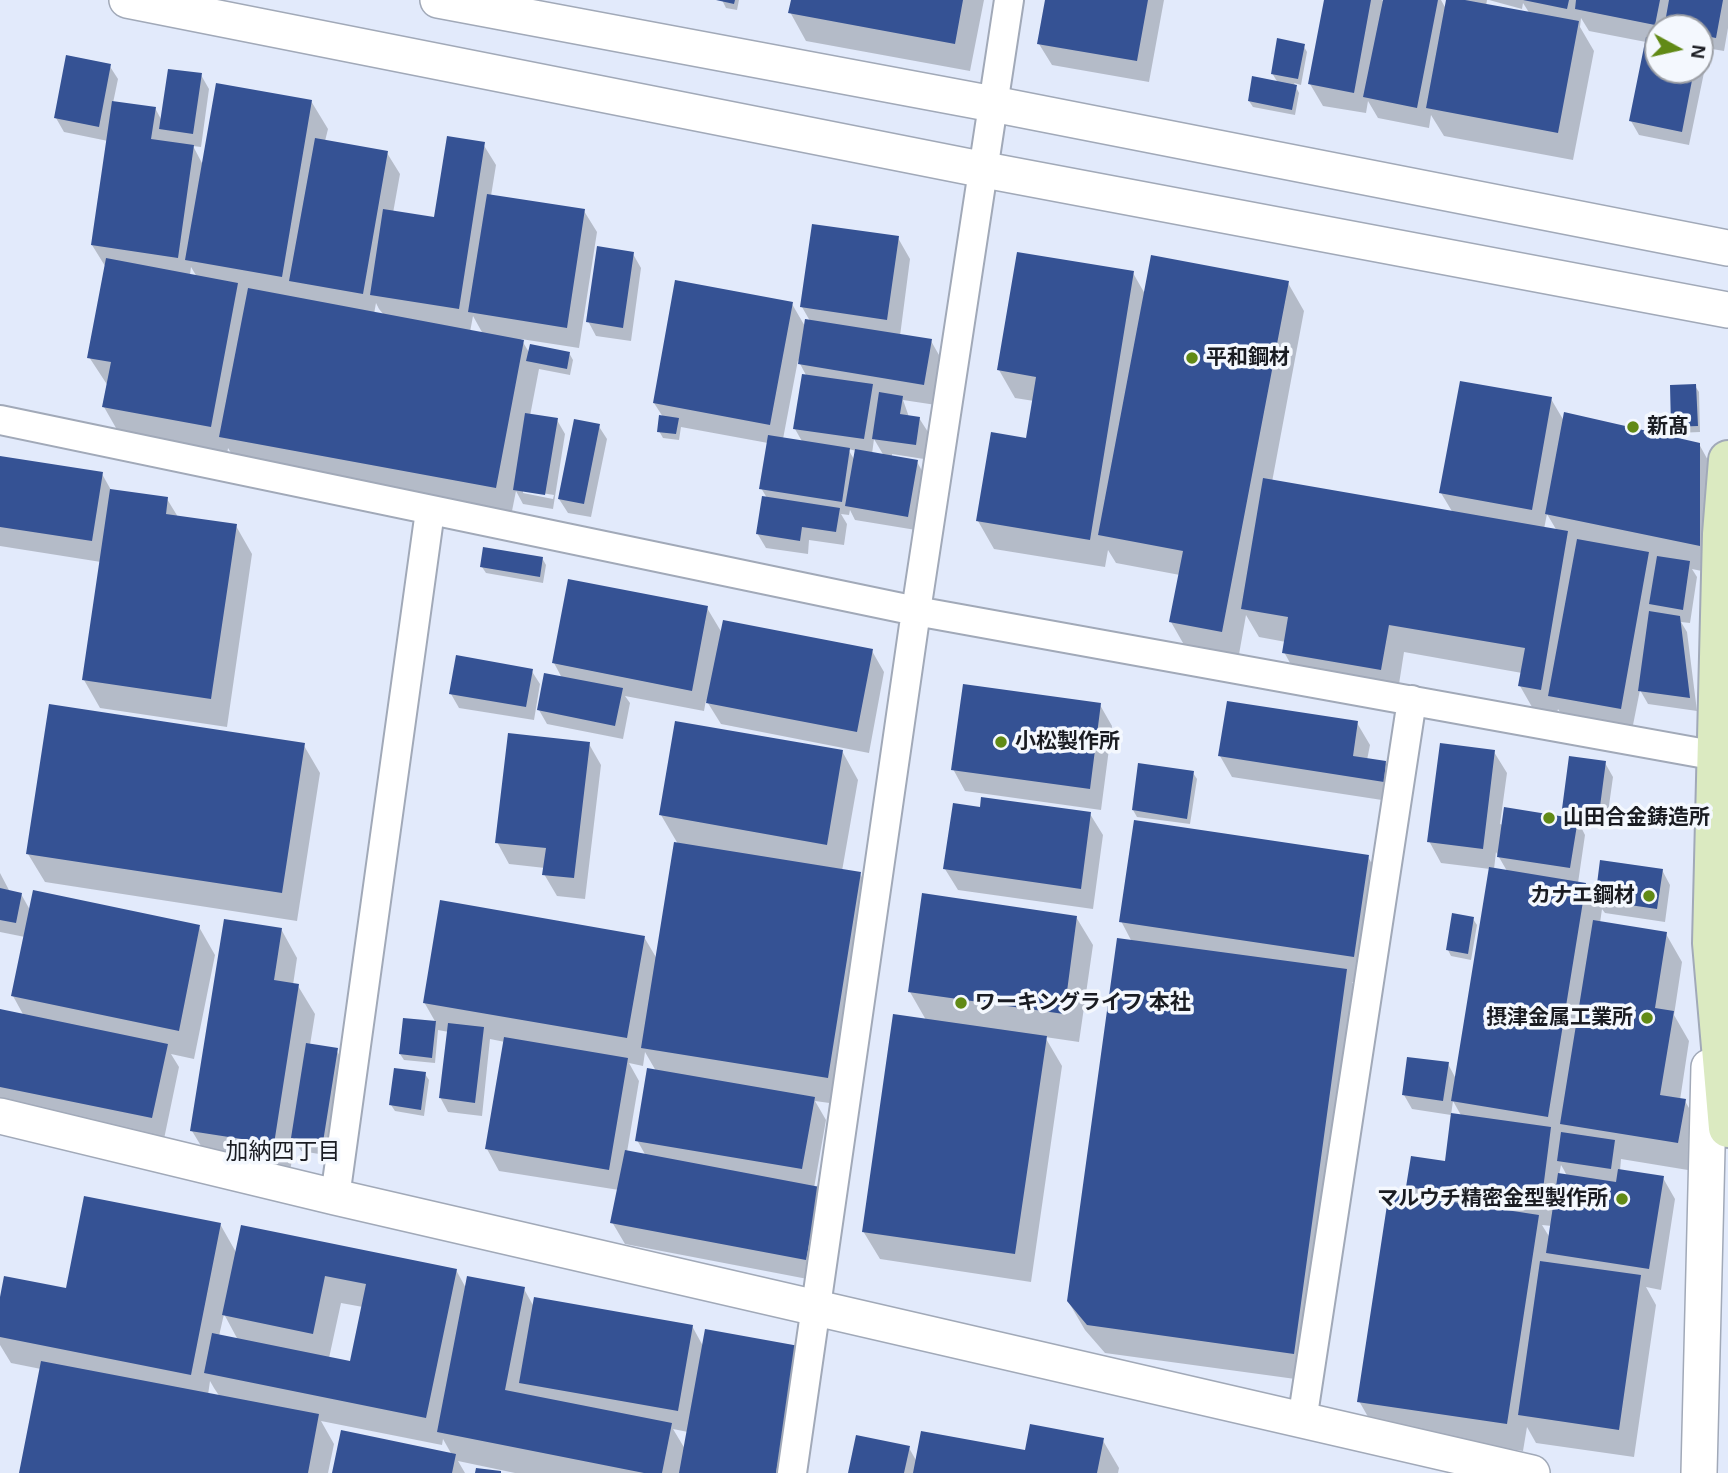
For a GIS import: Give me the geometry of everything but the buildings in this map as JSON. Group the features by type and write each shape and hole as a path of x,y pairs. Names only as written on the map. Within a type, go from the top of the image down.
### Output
{"main road":[{"path":"1728,460 1722,534 1722,757 1712,943 1728,1128"}],"street":[{"path":"127,0 985,170 1728,310"},
{"path":"438,0 993,104 1728,248"},
{"path":"792,1473 916,611 1009,0"},
{"path":"0,420 916,611 1722,757"},
{"path":"335,1197 430,511"},
{"path":"1302,1421 1412,700"},
{"path":"1699,1473 1712,943"},
{"path":"0,1116 335,1197 1532,1473"}],"place":[{"name":"平和鋼材","path":"1192,358"},
{"name":"新髙","path":"1633,427"},
{"name":"小松製作所","path":"1001,742"},
{"name":"山田合金鋳造所","path":"1549,818"},
{"name":"カナエ鋼材","path":"1649,896"},
{"name":"ワーキングライフ 本社","path":"961,1003"},
{"name":"摂津金属工業所","path":"1647,1018"},
{"name":"マルウチ精密金型製作所","path":"1622,1199"}],"district":[{"name":"加納四丁目","path":"283,1153"}]}
